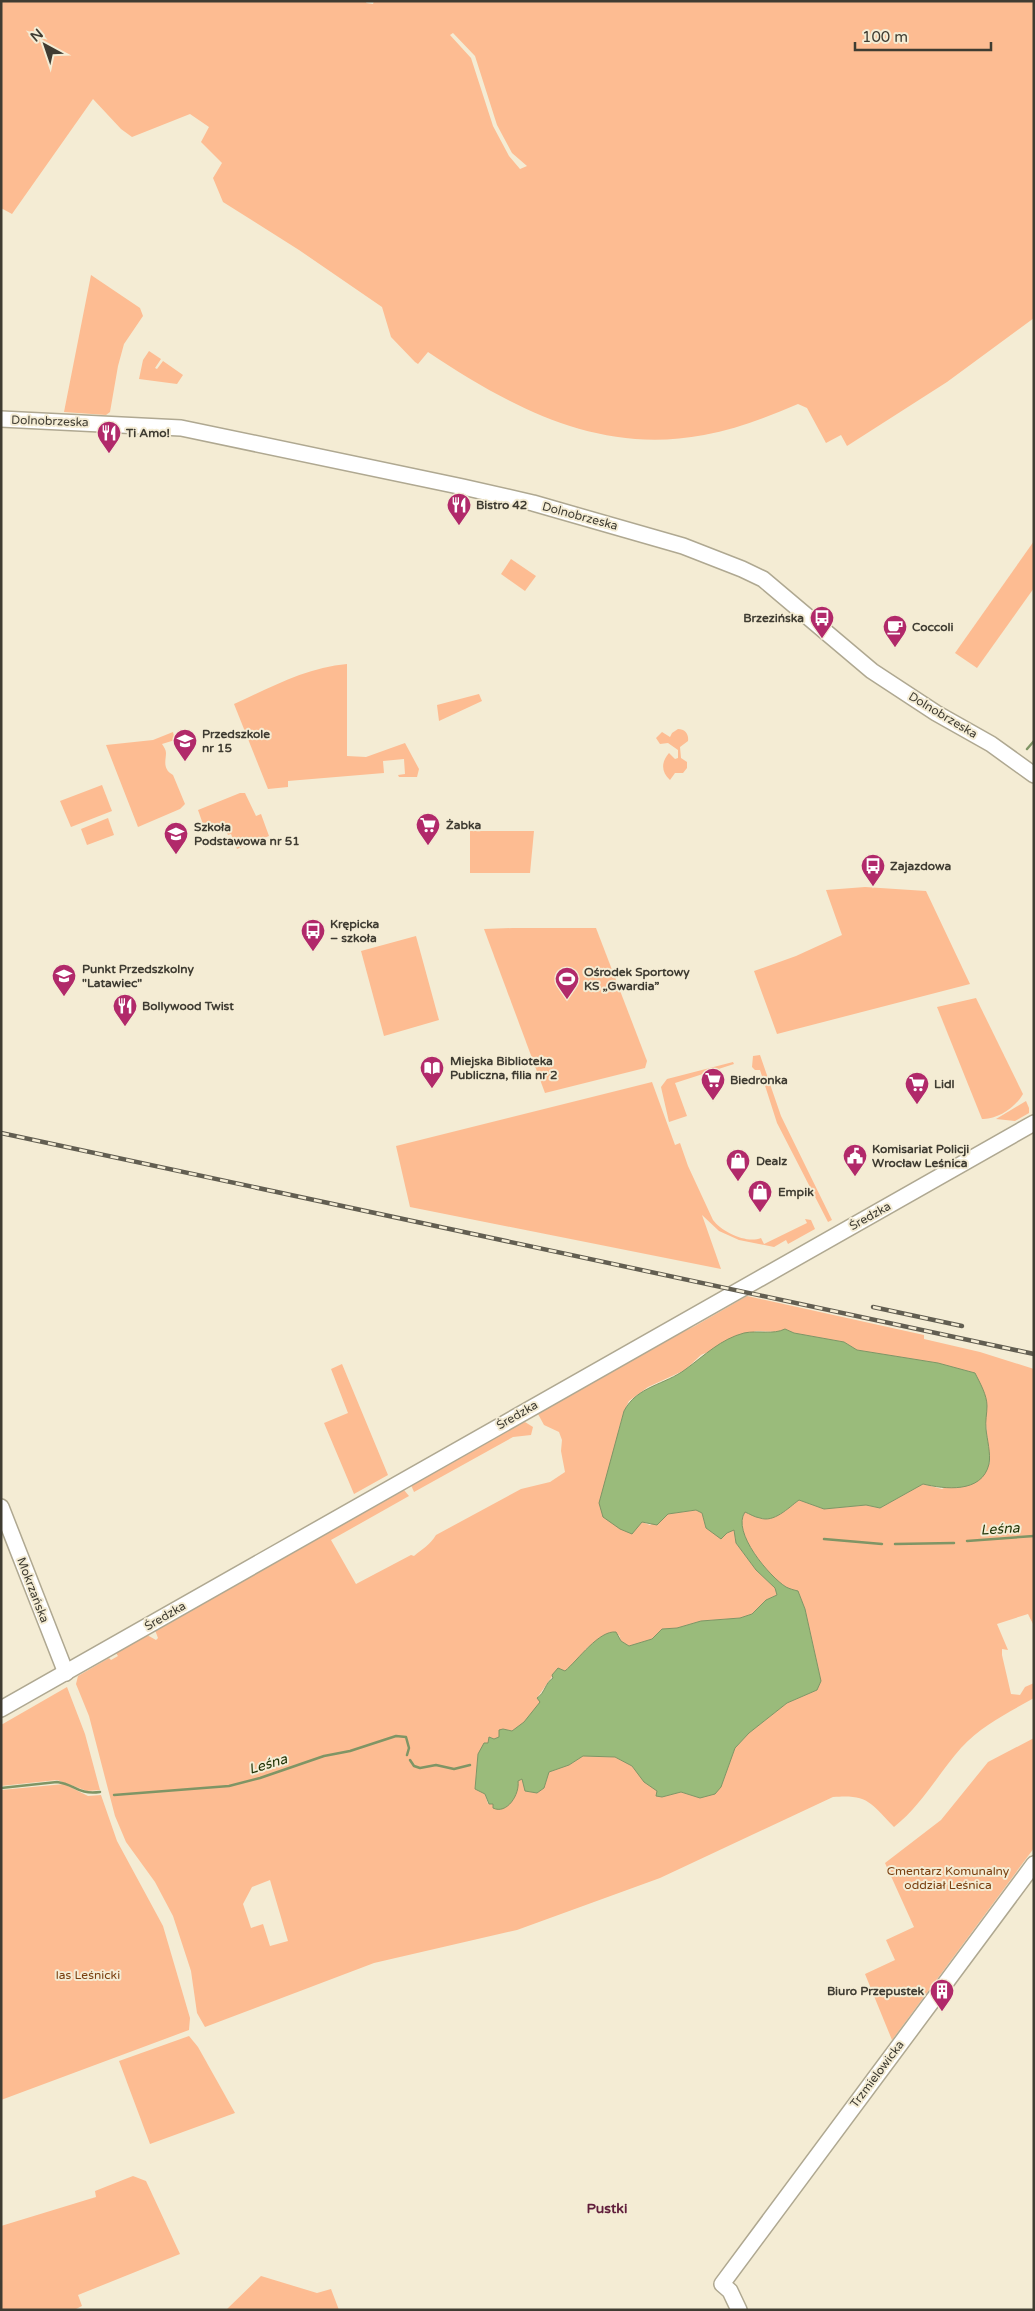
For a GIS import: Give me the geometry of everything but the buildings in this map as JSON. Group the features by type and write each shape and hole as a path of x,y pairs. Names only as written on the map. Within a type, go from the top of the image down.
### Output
{"street":[{"name":"Dolnobrzeska","path":"1,419 181,428 463,486 533,503 683,546 742,569 763,580 872,671 936,713 991,744 1034,775"},
{"name":"Średzka","path":"1,1709 1034,1123"},
{"name":"Mokrzańska","path":"1,1507 66,1672"},
{"name":"Trzmielowicka","path":"738,2310 730,2291 722,2284 1034,1864"}],"green space":[{"path":"1,1 367,1 366,3 373,4 374,1 1034,1 1034,318 947,382 847,446 841,435 826,443 807,408 798,404 740,426 704,435 665,439 628,438 593,432 558,422 525,408 492,391 428,352 418,364 391,337 382,307 299,250 223,202 213,178 222,163 201,142 209,127 190,114 132,137 121,129 93,99 12,214 1,208","holes":["453,33 475,56 497,125 512,153 527,166 520,169 509,156 493,126 471,58 450,35"]},
{"path":"91,275 140,308 143,316 124,344 110,412 106,415 64,412"},
{"path":"149,351 161,359 155,368 157,369 163,361 183,375 177,384 139,379 143,360"},
{"path":"1034,541 1034,588 977,668 955,653"},
{"path":"511,559 536,576 525,591 501,574"},
{"path":"347,664 347,756 366,757 405,743 419,769 417,777 399,777 398,775 405,774 404,759 383,761 384,773 288,781 288,787 268,789 234,704 303,674 318,669"},
{"path":"479,694 482,701 439,721 437,705"},
{"path":"678,729 685,731 688,736 688,741 680,747 681,758 687,762 687,768 683,773 675,773 670,780 665,774 663,763 669,753 675,759 678,758 678,750 668,743 660,744 656,738 662,732 670,737"},
{"path":"173,732 175,740 162,744 166,752 165,764 167,770 173,775 185,804 180,809 138,827 106,745 153,740"},
{"path":"102,785 112,811 71,827 60,801"},
{"path":"240,793 245,793 256,816 261,814 269,836 237,849 231,834 228,835 223,824 205,830 198,810"},
{"path":"108,818 114,835 87,845 81,829"},
{"path":"470,831 534,831 530,873 470,873"},
{"path":"865,887 926,891 970,984 777,1034 754,971 796,956 842,935 826,890"},
{"name":"Ośrodek Sportowy KS „Gwardia”","path":"596,928 647,1061 645,1068 545,1093 484,929"},
{"path":"416,936 439,1020 384,1036 361,951"},
{"path":"976,998 1023,1094 1016,1104 1006,1112 988,1119 982,1119 937,1007"},
{"path":"760,1055 781,1116 832,1220 828,1222 777,1123 760,1070 755,1070 752,1067 753,1056"},
{"path":"733,1062 734,1064 675,1083 687,1116 669,1122 661,1087 667,1079"},
{"path":"652,1082 675,1145 680,1143 688,1166 713,1220 722,1229 742,1238 761,1238 764,1244 807,1223 805,1219 811,1220 815,1229 788,1244 786,1240 774,1247 739,1240 719,1231 702,1215 721,1269 410,1207 396,1146"},
{"path":"1026,1101 1029,1113 1015,1121 996,1119"},
{"path":"747,1296 924,1335 924,1339 980,1352 1034,1369 1034,1626 1028,1614 997,1624 1008,1650 1002,1649 1002,1655 1011,1694 1020,1695 1025,1687 1034,1683 1034,1698 996,1720 969,1740 913,1809 894,1827 874,1806 862,1799 845,1796 833,1797 660,1878 517,1930 374,1963 205,2027 197,2013 191,1971 173,1916 155,1882 126,1842 115,1816 89,1716 76,1684 78,1676 109,1658 111,1660 118,1656 116,1653 147,1635 156,1640 158,1638 155,1630 397,1492 404,1490 409,1496 331,1540 356,1584 411,1555 414,1556 429,1544 436,1535 521,1489 550,1482 565,1472 561,1451 562,1440 559,1432 544,1425 538,1414 656,1345 695,1326","holes":["785,1329 794,1333 844,1342 857,1350 938,1363 975,1373 987,1405 985,1416 990,1463 942,1489 923,1484 880,1508 866,1505 824,1509 799,1500 781,1514 770,1518 760,1518 745,1512 742,1521 743,1531 754,1553 779,1582 786,1587 798,1591 805,1609 821,1681 817,1690 787,1703 749,1733 735,1748 721,1787 700,1798 681,1792 662,1797 657,1796 658,1791 644,1781 632,1766 615,1757 583,1756 569,1765 549,1772 544,1788 537,1793 525,1791 522,1779 518,1781 510,1801 502,1804 488,1804 485,1794 475,1789 478,1754 488,1743 489,1737 494,1739 499,1737 499,1731 503,1729 512,1731 524,1723 541,1702 537,1698 558,1668 565,1671 577,1661 588,1647 619,1635 621,1641 629,1646 652,1639 662,1629 677,1628 701,1621 740,1618 752,1614 766,1600 777,1595 775,1588 756,1570 736,1543 734,1530 722,1538 706,1528 702,1513 696,1510 668,1514 650,1525 642,1522 618,1432 629,1401 648,1387 685,1370 701,1355 756,1331 779,1332","270,1880 288,1941 270,1946 263,1924 251,1928 243,1904 252,1887"]},
{"path":"342,1364 388,1475 354,1494 324,1423 348,1413 331,1369"},
{"path":"525,1422 533,1427 531,1435 513,1437 414,1492 411,1485 511,1427"},
{"path":"67,1687 85,1734 100,1790 87,1791 57,1780 1,1786 1,1725"},
{"name":"Cmentarz Komunalny oddział Leśnica","path":"1034,1738 1034,1848 892,2040 865,1974 895,1960 886,1940 914,1927 885,1863 941,1820 988,1762"},
{"name":"las Leśnicki","path":"64,1784 88,1796 101,1795 117,1841 163,1926 190,2018 189,2030 1,2100 1,1790"},
{"path":"189,2036 198,2047 235,2113 150,2144 119,2061"},
{"path":"133,2176 146,2181 180,2254 78,2295 82,2306 74,2310 1,2310 1,2226 96,2197 95,2191"},
{"path":"261,2276 317,2293 331,2289 339,2310 226,2310"}],"shaded area":[{"path":"785,1329 794,1333 844,1342 857,1350 938,1363 975,1373 987,1402 986,1426 989,1464 985,1474 971,1485 961,1487 951,1488 923,1484 880,1508 866,1505 824,1509 799,1500 776,1517 758,1518 745,1512 742,1521 743,1531 754,1553 779,1582 786,1587 798,1591 805,1609 821,1681 817,1690 787,1703 749,1733 735,1748 721,1787 715,1794 700,1798 681,1792 662,1797 656,1796 657,1791 644,1782 632,1766 615,1757 583,1756 569,1765 549,1772 544,1788 537,1793 525,1791 522,1779 518,1781 517,1792 512,1802 503,1809 493,1808 493,1804 489,1804 485,1794 475,1789 478,1754 484,1743 488,1743 489,1737 494,1739 499,1737 499,1730 512,1731 524,1722 540,1702 537,1698 553,1678 552,1675 558,1668 565,1671 589,1647 609,1633 616,1632 621,1641 629,1646 652,1639 662,1629 677,1628 701,1621 740,1618 752,1614 766,1600 777,1595 775,1588 756,1570 736,1543 734,1530 727,1533 721,1539 706,1528 702,1513 696,1510 668,1514 657,1525 642,1522 632,1534 620,1529 603,1517 599,1503 624,1411 636,1396 678,1374 728,1339 744,1333 776,1332"}],"waterway":[{"path":"1027,749 1034,741"},
{"name":"Leśna","path":"967,1541 1034,1536"},
{"name":"Leśna","path":"824,1539 882,1544"},
{"name":"Leśna","path":"895,1544 954,1543"},
{"name":"Leśna","path":"114,1795 229,1786 396,1736 406,1737 409,1748 407,1755"},
{"name":"Leśna","path":"410,1760 414,1766 420,1768 436,1765 454,1769 470,1765"},
{"name":"Leśna","path":"1,1788 57,1782 81,1791 100,1792"}],"railway":[{"path":"1,1133 1034,1354"},
{"path":"873,1307 962,1326"}],"place":[{"name":"Ti Amo!","path":"109,454"},
{"name":"Bistro 42","path":"459,526"},
{"name":"Brzezińska","path":"822,639"},
{"name":"Coccoli","path":"895,648"},
{"name":"Przedszkole nr 15","path":"185,762"},
{"name":"Żabka","path":"428,846"},
{"name":"Szkoła Podstawowa nr 51","path":"176,855"},
{"name":"Zajazdowa","path":"873,887"},
{"name":"Krępicka – szkoła","path":"313,952"},
{"name":"Punkt Przedszkolny \"Latawiec\"","path":"64,997"},
{"name":"Ośrodek Sportowy KS „Gwardia”","path":"567,1000"},
{"name":"Bollywood Twist","path":"125,1027"},
{"name":"Miejska Biblioteka Publiczna, filia nr 2","path":"432,1089"},
{"name":"Biedronka","path":"713,1101"},
{"name":"Lidl","path":"917,1105"},
{"name":"Komisariat Policji Wrocław Leśnica","path":"855,1177"},
{"name":"Dealz","path":"738,1182"},
{"name":"Empik","path":"760,1213"},
{"name":"Biuro Przepustek","path":"942,2012"}],"district":[{"name":"Pustki","path":"607,2208"}]}
